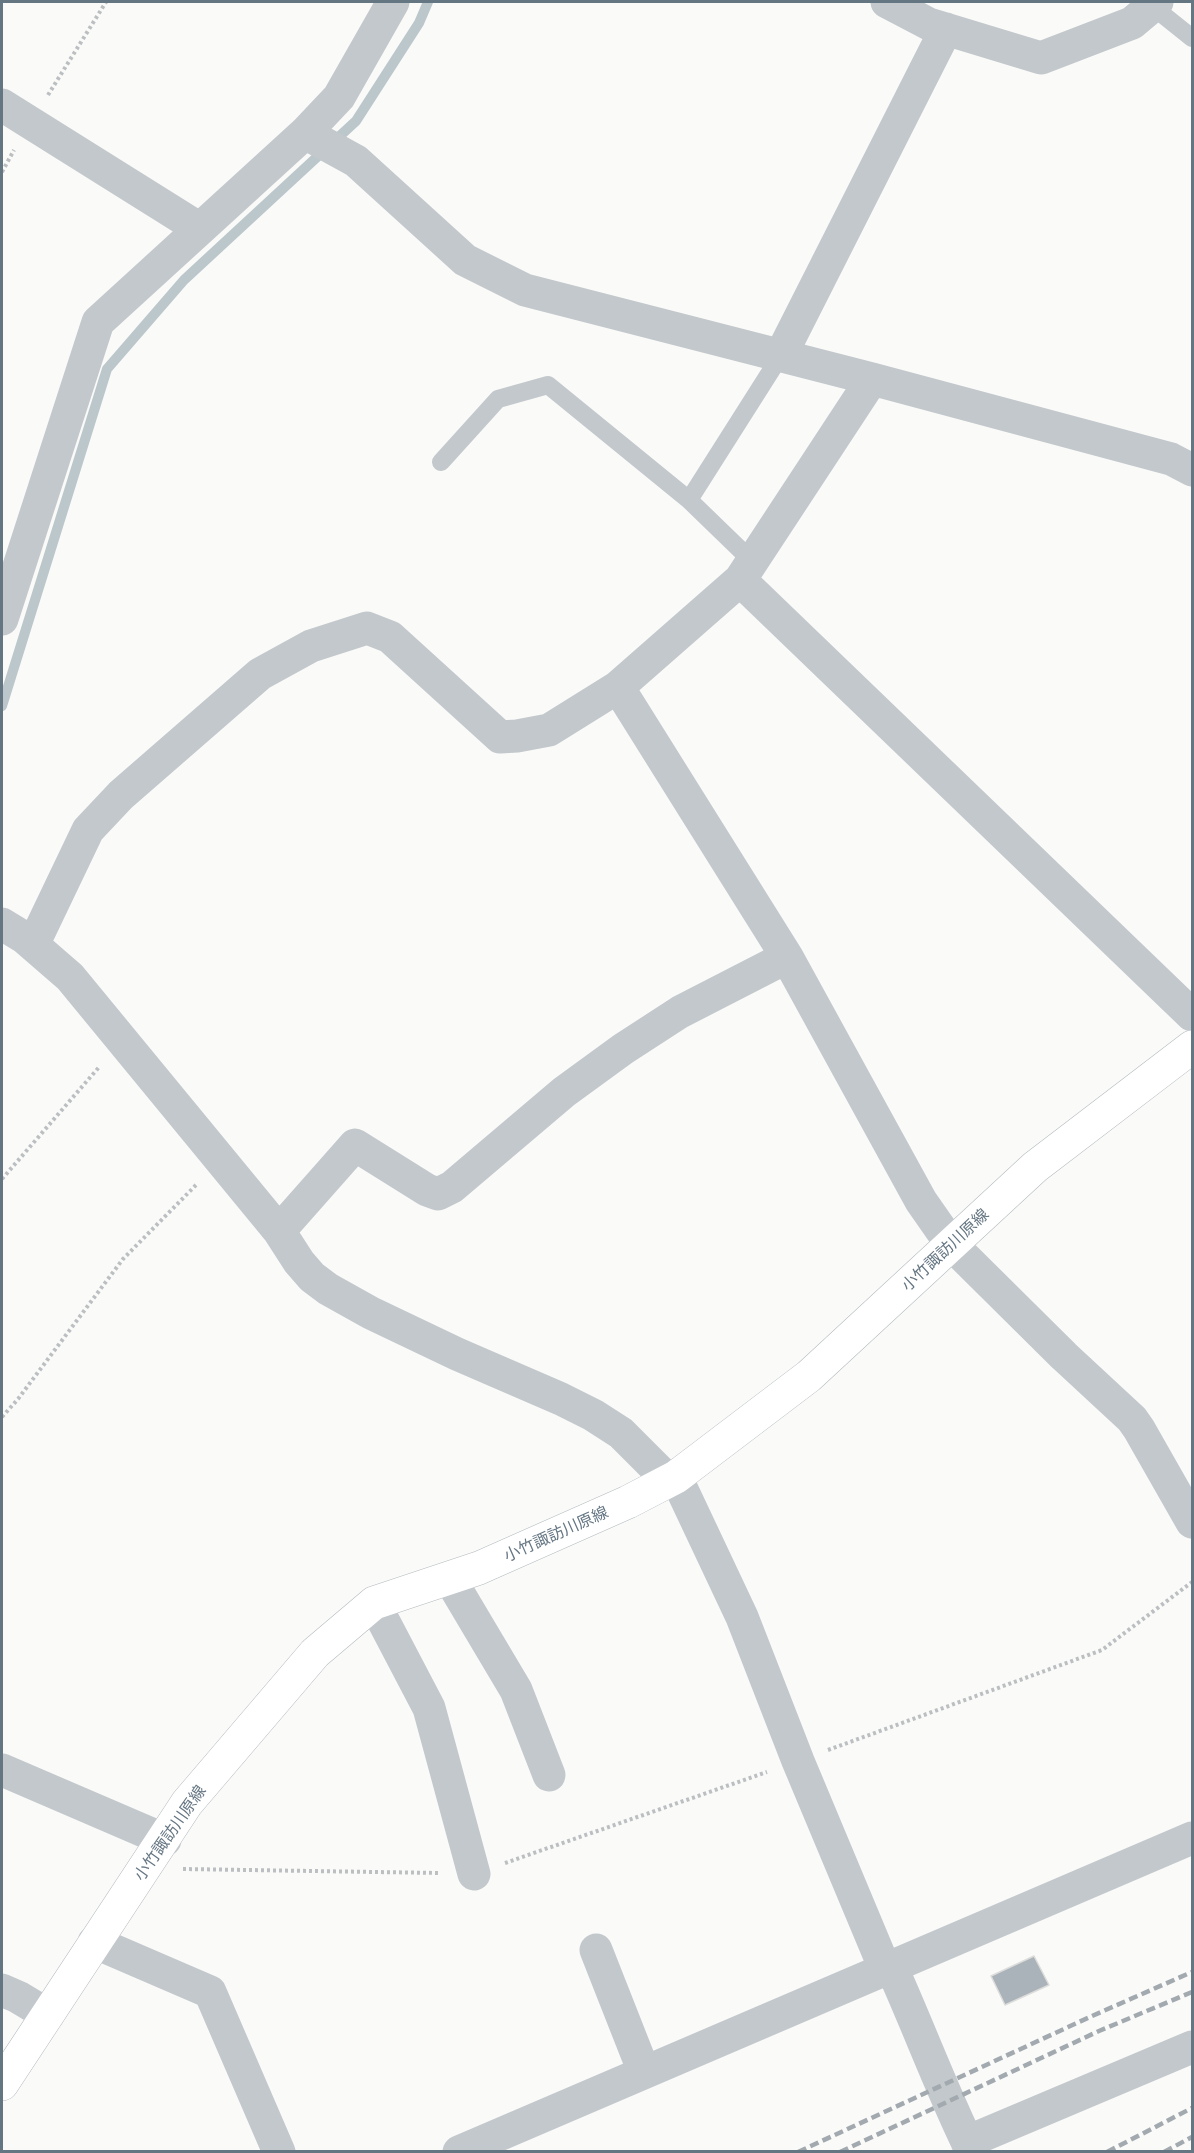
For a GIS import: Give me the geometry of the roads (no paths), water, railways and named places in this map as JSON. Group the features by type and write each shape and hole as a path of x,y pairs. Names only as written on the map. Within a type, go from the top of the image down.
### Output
{"main road":[{"name":"小竹諏訪川原線","path":"2,2084 188,1803 315,1653 374,1603 479,1568 617,1507 672,1479 809,1376 1035,1167 1192,1047"}],"street":[{"path":"2,619 98,322 306,134 339,98 393,2"},
{"path":"887,2 929,24 1041,58 1131,23 1152,3"},
{"path":"781,355 946,29"},
{"path":"2,105 200,229"},
{"path":"306,134 356,161 465,260 525,290 781,355 1171,459 1192,470"},
{"path":"33,945 88,830 121,795 260,674 311,646 368,628 390,638 500,737 549,730 618,687 746,571 872,379"},
{"path":"746,571 1192,1015"},
{"path":"618,687 787,957 921,1201 951,1244 1064,1356 1132,1419 1192,1522"},
{"path":"2,924 33,945 70,977 279,1231 299,1262 312,1277 328,1289 371,1313 593,1415 621,1433 672,1479 742,1617 798,1761 888,1968 924,2039 940,2085 969,2147 1192,2047"},
{"path":"279,1231 355,1145 427,1190 438,1194 452,1187 564,1092 622,1049 680,1012 787,957"},
{"path":"450,1579 516,1690 549,1775"},
{"path":"374,1603 429,1708 474,1874"},
{"path":"2,1770 165,1840"},
{"path":"459,2151 1192,1838"},
{"path":"94,1942 210,1992 279,2151"},
{"path":"596,1950 644,2072"},
{"path":"2,1990 18,1996 48,2015"}],"lane":[{"path":"1152,3 1192,38"},
{"path":"689,500 781,355"},
{"path":"441,462 498,399 548,385 689,500 746,571"}],"waterway":[{"path":"2,706 107,369 184,280 356,121 419,23 428,2"}],"railway":[{"path":"798,2152 1192,1972"},
{"path":"840,2152 1099,2031 1192,1992"},
{"path":"1107,2152 1192,2108"},
{"path":"1164,2152 1192,2137"}]}
